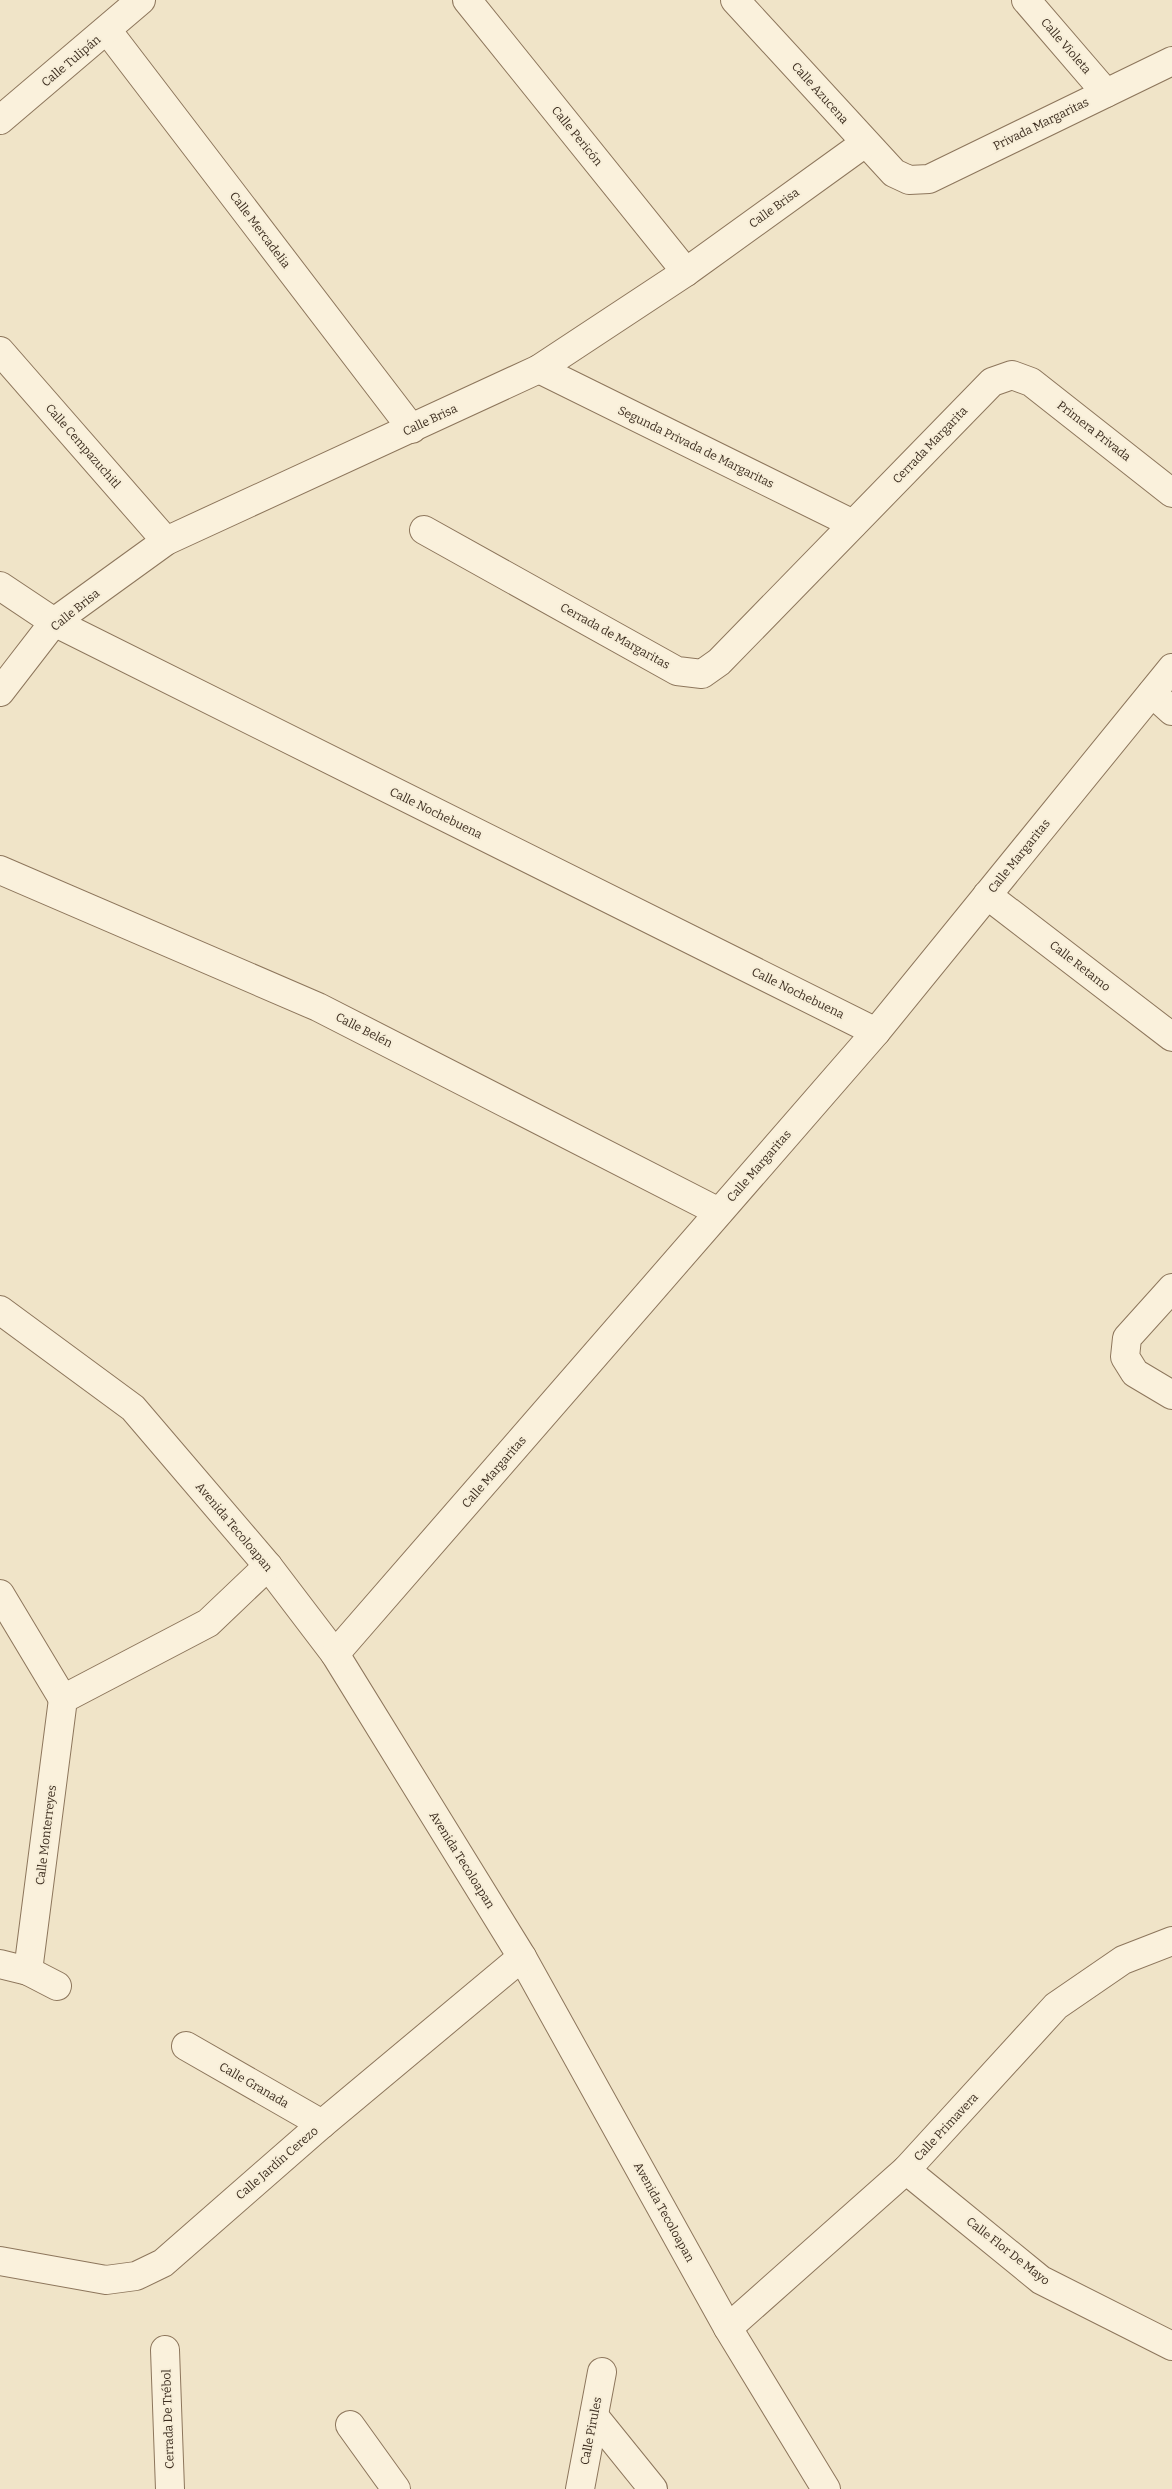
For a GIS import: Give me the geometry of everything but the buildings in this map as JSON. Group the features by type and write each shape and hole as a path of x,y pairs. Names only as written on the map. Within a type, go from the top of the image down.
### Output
{"street":[{"name":"Calle Pericón","path":"467,0 686,272"},
{"name":"Calle Azucena","path":"735,0 865,143 894,173 909,180"},
{"name":"Calle Violeta","path":"1026,0 1106,93"},
{"name":"Calle Tulipán","path":"0,120 107,30 129,3"},
{"name":"Calle Mercadelia","path":"107,30 412,429"},
{"name":"Privada Margaritas","path":"909,180 929,179 1172,61"},
{"name":"Calle Brisa","path":"0,692 54,622 166,540 539,370 686,272 865,143"},
{"name":"Calle Cempazuchitl","path":"0,351 166,540"},
{"name":"Segunda Privada de Margaritas","path":"539,370 852,524"},
{"name":"Cerrada Margarita","path":"852,524 992,382 1012,375"},
{"name":"Primera Privada","path":"1012,375 1031,382 1172,493"},
{"name":"Cerrada de Margaritas","path":"424,530 678,671 702,674 719,662 852,524"},
{"name":"Calle Nochebuena","path":"0,586 54,622 876,1032"},
{"name":"Calle Margaritas","path":"335,1654 876,1032 1172,668"},
{"path":"1152,693 1172,711"},
{"name":"Calle Belén","path":"0,870 318,1007 719,1212"},
{"name":"Calle Retamo","path":"987,895 1172,1037"},
{"path":"1172,1288 1127,1338 1125,1357 1135,1373 1172,1395"},
{"name":"Avenida Tecoloapan","path":"0,1310 133,1408 268,1566 335,1654 522,1957 728,2328 826,2489"},
{"path":"0,1594 63,1699 208,1623 268,1566"},
{"name":"Calle Monterreyes","path":"28,1971 63,1699"},
{"name":"Calle Primavera","path":"728,2328 906,2170 1056,2006 1123,1960 1172,1941"},
{"name":"Calle Jardín Cerezo","path":"0,2261 106,2280 136,2276 163,2263 322,2124 522,1957"},
{"path":"0,1964 28,1971 57,1986"},
{"name":"Calle Granada","path":"186,2046 322,2124"},
{"name":"Calle Flor De Mayo","path":"906,2170 1041,2280 1172,2346"},
{"name":"Cerrada De Trébol","path":"165,2350 170,2489"},
{"name":"Calle Pirules","path":"580,2489 602,2372"},
{"path":"594,2416 653,2489"},
{"path":"350,2425 396,2489"}]}
